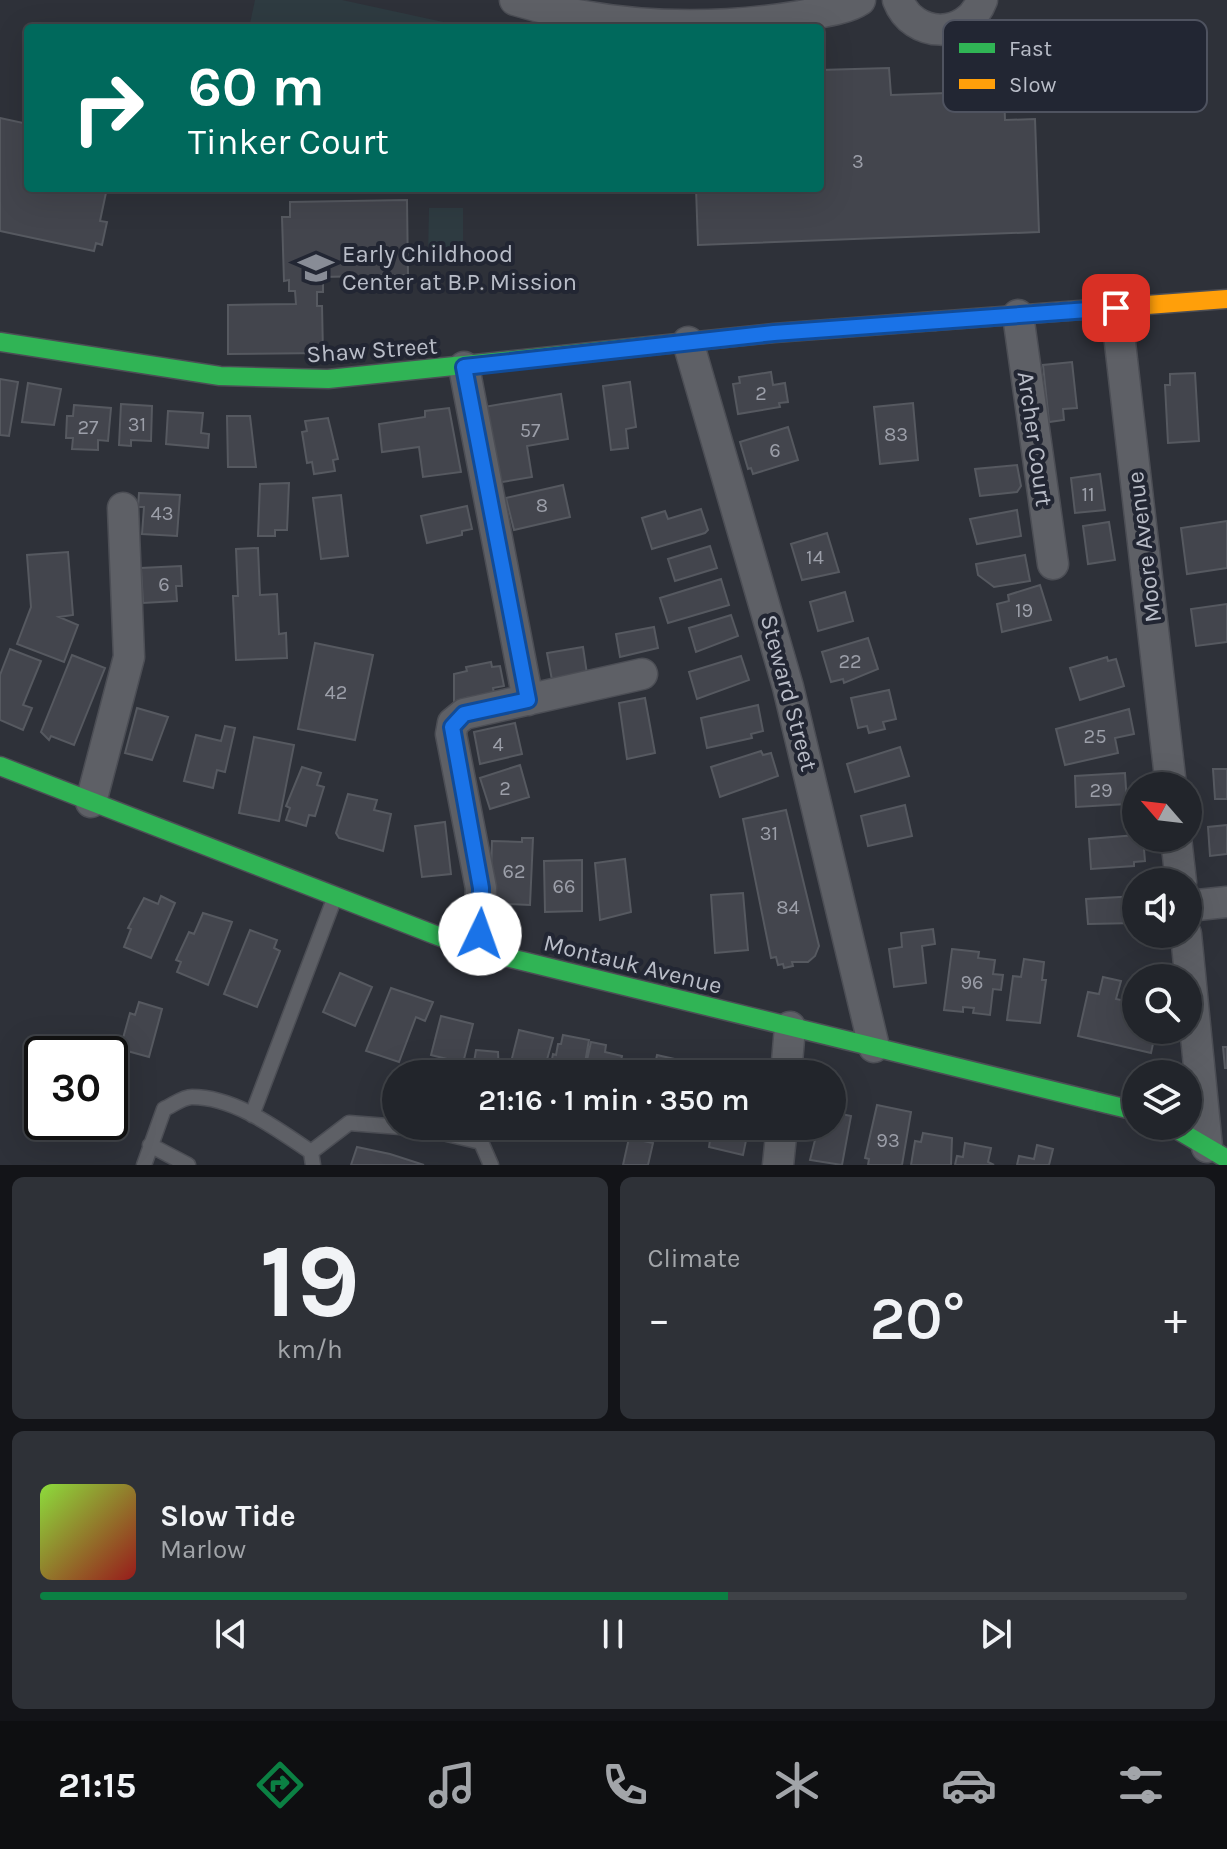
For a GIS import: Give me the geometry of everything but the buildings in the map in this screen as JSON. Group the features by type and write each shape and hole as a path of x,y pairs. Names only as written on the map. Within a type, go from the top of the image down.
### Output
{"street":[{"path":"515,0 572,14 647,24"},
{"path":"726,24 764,22 858,2 906,12 943,30"},
{"path":"966,20 973,16 982,2"},
{"name":"Shaw Street","path":"0,342 166,369 274,379 382,376 688,342 1227,299"},
{"name":"Moore Avenue","path":"1116,308 1169,772"},
{"name":"Archer Court","path":"1018,315 1053,564"},
{"name":"Steward Street","path":"688,342 788,687 874,1047"},
{"path":"464,367 528,700"},
{"path":"91,802 129,657 123,508"},
{"path":"477,950 481,888 452,727 464,714 642,674"},
{"name":"Montauk Avenue","path":"0,766 335,898 477,950 1122,1108"},
{"path":"1202,905 1227,902"},
{"path":"1188,948 1217,1153"},
{"path":"787,1060 790,1027"},
{"path":"778,1165 781,1140"},
{"path":"1195,1140 1217,1153"}],"lane":[{"path":"252,1115 335,898"},
{"path":"144,1165 164,1109 189,1097 220,1101 252,1115 312,1158 349,1123 426,1129 481,1142 491,1165"},
{"path":"150,1145 188,1165"}],"shaded area":[{"path":"255,0 342,0 453,24 250,24"},
{"path":"429,208 463,208 463,259 428,259"}],"traffic: fast":[{"path":"0,342 220,376 328,379 774,333 935,321"},
{"path":"0,766 469,948 1122,1108"},
{"path":"1195,1140 1227,1159"}],"traffic: slow":[{"path":"935,321 1227,299"}],"place":[{"name":"Early Childhood Center at B.P. Mission","path":"316,268"}],"route":[{"path":"480,934 481,888 452,727 457,718 464,714 528,700 464,367 838,327 1116,308"}]}
